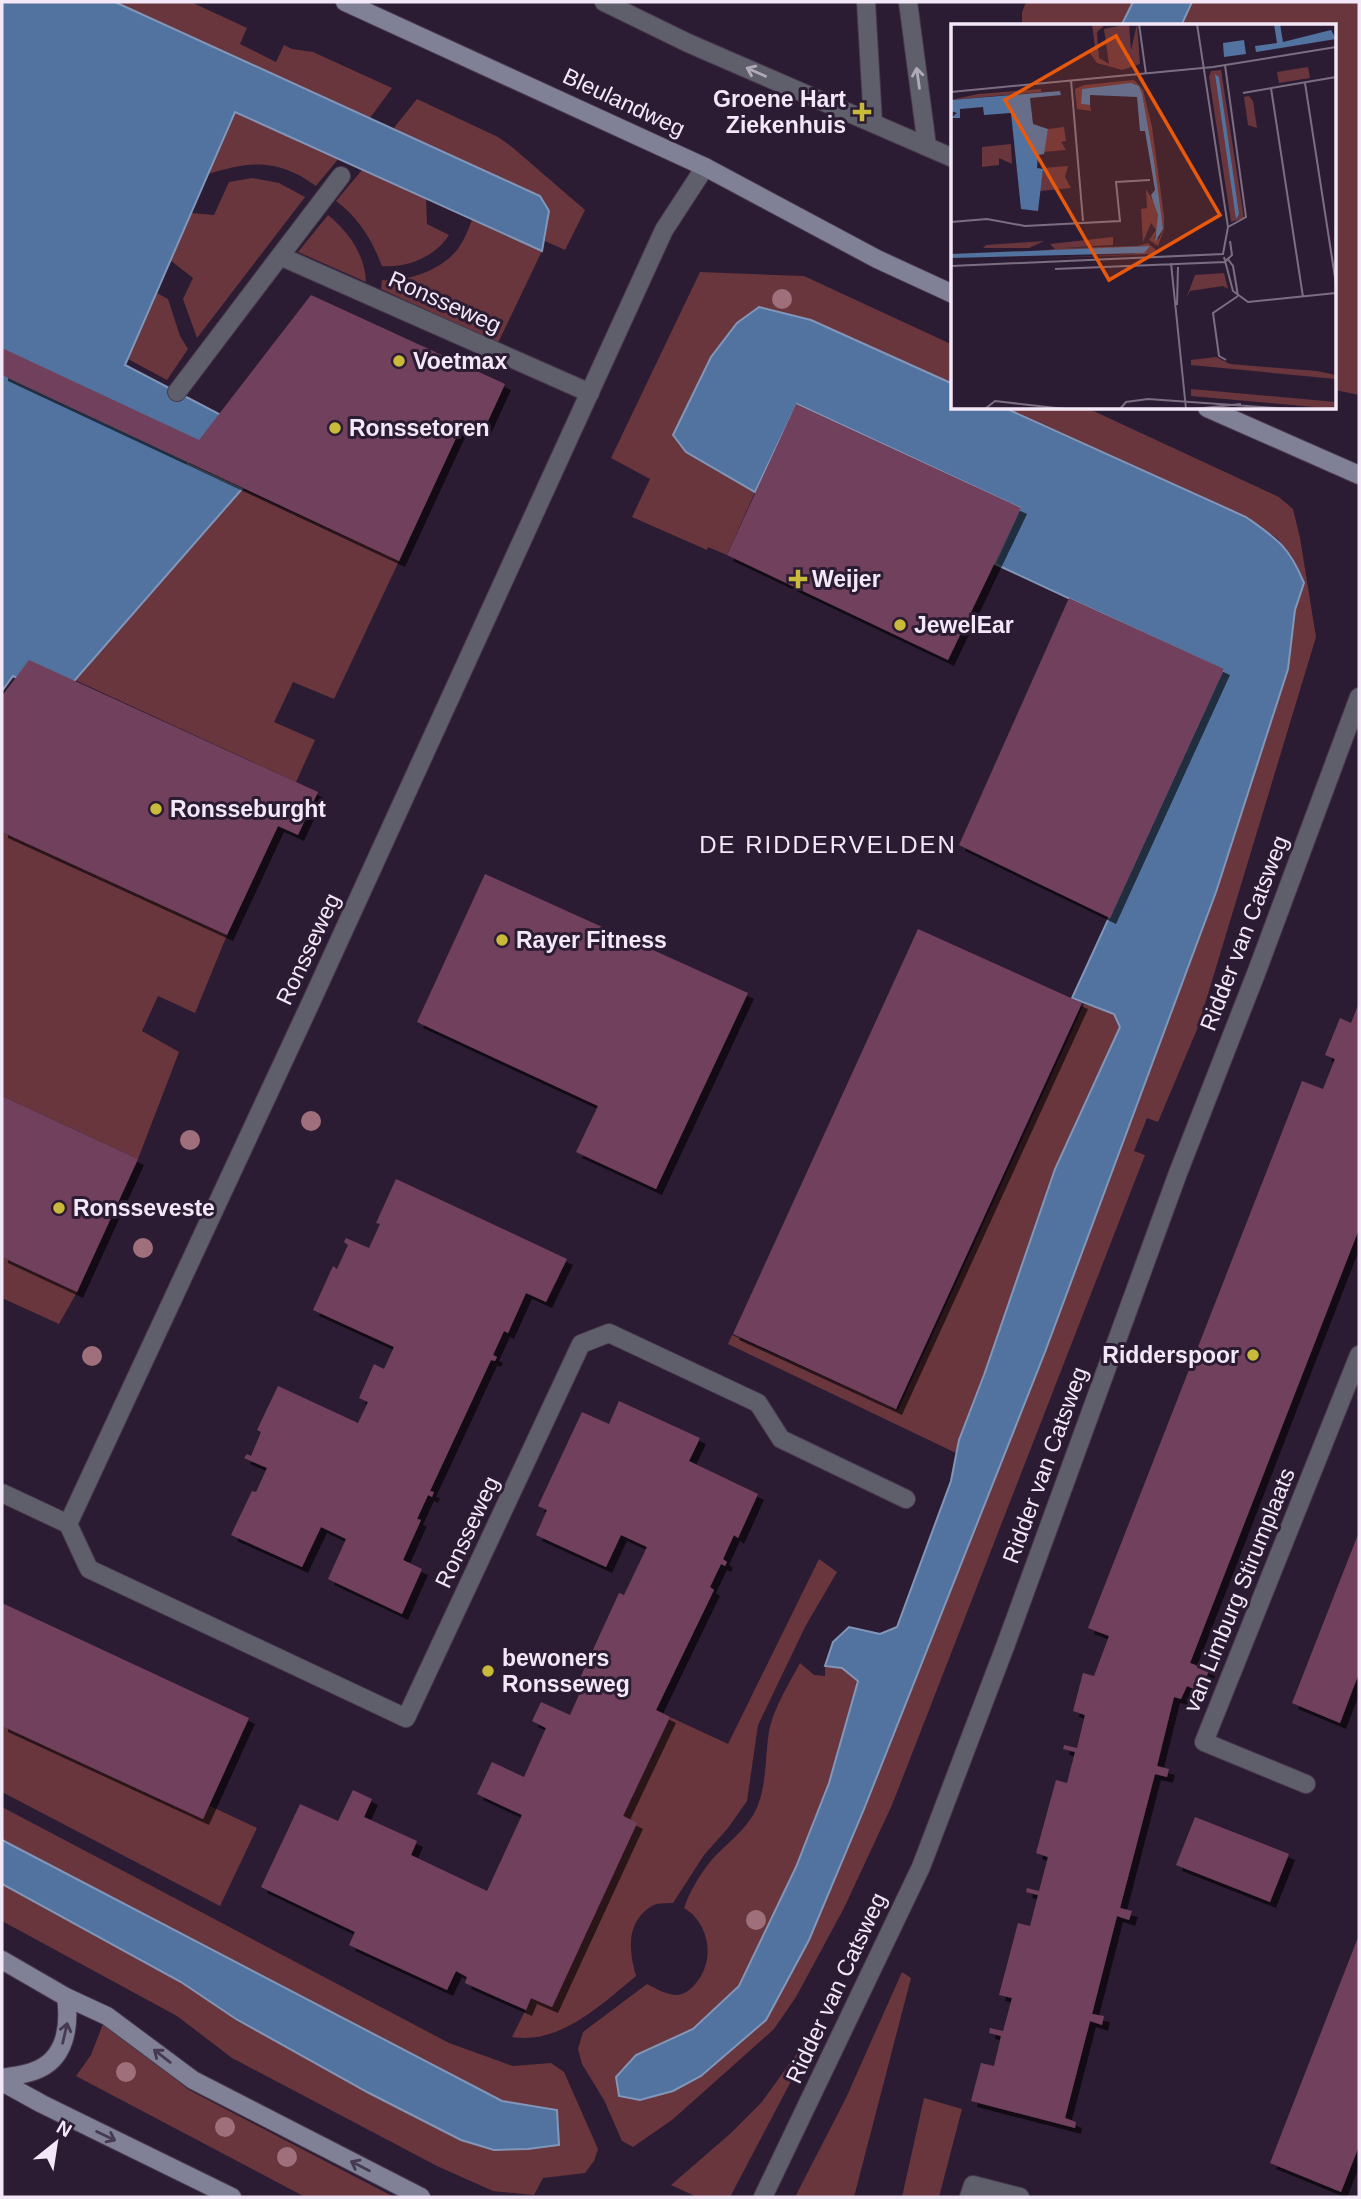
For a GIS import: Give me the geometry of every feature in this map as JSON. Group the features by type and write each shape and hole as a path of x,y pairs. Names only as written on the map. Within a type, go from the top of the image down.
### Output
{"main road":[{"name":"Bleulandweg","path":"345,2 705,167 877,258 951,293"},
{"path":"1212,410 1359,475"},
{"path":"2,1961 66,1997 107,2016 193,2080 421,2197"},
{"path":"2,2080 36,2071 58,2055 66,2035 66,1997"},
{"path":"2,2080 42,2104 232,2197"}],"street":[{"path":"604,2 688,43 951,157"},
{"path":"866,2 873,123"},
{"path":"908,2 927,146"},
{"name":"Ronsseweg","path":"705,167 664,230 312,1000 68,1524 89,1569 406,1718 581,1344 609,1334 665,1359 758,1404 781,1439 906,1499"},
{"path":"177,392 341,176"},
{"name":"Ronsseweg","path":"280,256 590,393"},
{"name":"Ridder van Catsweg","path":"763,2197 920,1867 1006,1644 1178,1173 1359,697"},
{"name":"van Limburg Stirumplaats","path":"1306,1784 1204,1742 1359,1354"},
{"path":"2,1493 68,1524"},
{"path":"969,2197 973,2185 1020,2197"}],"shaded area":[{"path":"115,2 191,2 247,28 240,44 276,62 284,45 313,52 392,88 370,118"},
{"path":"1026,2 1133,2 1122,24 1022,24 1022,12"},
{"path":"1192,2 1359,2 1359,395 1336,390 1336,24 1182,24"},
{"path":"417,99 498,137 585,210 565,250 545,241 549,211 540,196 393,129"},
{"path":"235,112 339,158 316,186 289,170 276,166 237,166 208,174"},
{"path":"362,170 426,198 427,224 449,235 443,243 420,260 382,266 364,230 336,201"},
{"path":"252,178 279,183 305,197 197,338 183,299 193,278 170,260 191,213 214,215 229,182"},
{"path":"328,215 343,229 359,253 366,282 298,252"},
{"path":"472,220 542,251 498,343 381,289 382,280 412,277 433,269 450,257 459,247"},
{"path":"700,272 804,276 951,344 951,383 810,320 686,452 755,492 727,555 708,547 707,550 632,517 650,479 611,458"},
{"path":"157,293 168,299 180,336 188,349 167,380 128,359"},
{"path":"1009,410 1091,410 1279,497 1293,509 1316,637 1198,1027 1158,1122 1147,1118 1134,1151 1145,1155 892,1805 844,1908 796,1997 774,2029 672,2120 633,2147 622,2141 604,2100 582,2064 578,2049 583,2032 647,1984 666,1993 678,1995 693,1987 699,1979 707,1960 706,1940 699,1922 684,1908 706,1867 754,1814 763,1787 771,1722 800,1663 814,1675 825,1676 825,1666 842,1668 858,1681 829,1783 796,1867 739,1986 693,2029 636,2055 616,2077 619,2089 809,1940 864,1809 1045,1352 1216,892 1288,669 1295,610 1304,583 1278,539 1246,517"},
{"path":"242,489 399,561 334,699 293,682 274,722 315,740 296,782 75,680"},
{"path":"2,832 227,935 195,1013 158,996 142,1031 179,1052 138,1159 2,1096"},
{"path":"1084,1004 1114,1014 1120,1027 1055,1169 956,1453 728,1344 732,1335 898,1410"},
{"path":"2,1257 77,1292 59,1324 2,1298"},
{"path":"819,1559 837,1572 805,1627 758,1725 747,1801 704,1855 673,1903 653,1905 638,1920 631,1943 636,1976 594,2010 563,2029 530,2038 512,2037 670,1717 728,1744"},
{"path":"2,1726 202,1818 210,1806 257,1828 220,1906 2,1792"},
{"path":"2,1807 449,2043 513,2066 551,2063 564,2072 598,2149 594,2161 585,2173 543,2178 534,2195 493,2191 437,2166 232,2058 177,2016 2,1921 2,1884 181,1982 236,2019 369,2093 461,2140 494,2150 559,2145 557,2110 502,2101 2,1840"},
{"path":"902,1972 911,1978 854,2197 795,2197 846,2098"},
{"path":"103,2024 124,2037 189,2090 394,2197 305,2197 76,2076 91,2055"},
{"path":"801,2048 807,2051 730,2197 697,2197 671,2185 761,2103"},
{"path":"924,2098 962,2109 939,2197 902,2197"}],"water":[{"path":"2,2 115,2 540,196 549,211 542,251 235,112 125,365 223,416 188,464 242,489 74,681 65,699 13,676 2,691"},
{"path":"1133,2 1192,2 1182,24 1122,24"},
{"path":"759,307 811,320 951,383 951,410 1009,410 1246,517 1281,544 1293,560 1304,583 1295,610 1288,669 1216,892 1045,1352 864,1809 809,1940 766,2020 701,2076 673,2091 640,2100 619,2096 616,2077 636,2055 693,2029 739,1986 796,1867 829,1783 858,1681 842,1668 825,1666 833,1642 849,1627 880,1634 897,1627 951,1481 959,1440 1055,1169 1120,1027 1114,1014 1072,998 1223,670 995,564 1020,508 797,404 755,492 686,452 673,435 711,357 737,323"},
{"path":"2,1840 502,2101 557,2110 559,2145 494,2150 461,2140 369,2093 236,2019 181,1982 2,1884"}],"building":[{"name":"Ronssetoren","path":"311,295 505,384 483,432 463,423 399,561 2,375 2,348 199,440"},
{"path":"796,404 1021,508 948,660 727,555"},
{"path":"1069,598 1224,669 1110,918 959,845"},
{"name":"Ronsseburght","path":"29,660 318,792 298,835 278,826 227,935 2,832 2,696"},
{"path":"485,874 748,993 656,1189 576,1152 598,1106 417,1022"},
{"path":"918,929 1082,1003 896,1409 733,1334"},
{"name":"Ridderspoor","path":"1359,1003 1359,1229 1190,1663 1209,1670 1201,1692 1187,1686 1181,1699 1174,1697 1157,1766 1169,1769 1167,1777 1155,1774 1120,1908 1132,1911 1129,1920 1117,1916 1092,2014 1104,2016 1102,2025 1090,2021 1065,2118 1076,2122 1075,2128 971,2101 981,2063 994,2066 1001,2036 989,2033 990,2028 1003,2031 1012,1998 999,1995 1018,1923 1030,1926 1038,1895 1026,1892 1027,1888 1039,1891 1048,1857 1036,1853 1056,1780 1067,1783 1075,1752 1063,1749 1064,1745 1077,1748 1085,1715 1073,1711 1083,1673 1094,1676 1109,1636 1088,1628 1302,1081 1323,1089 1335,1059 1325,1055 1340,1018 1351,1023"},
{"name":"Ronsseveste","path":"2,1096 138,1159 77,1292 2,1257"},
{"path":"396,1179 567,1259 546,1302 526,1293 508,1333 504,1331 493,1355 497,1357 495,1361 491,1360 430,1491 434,1492 432,1497 428,1495 417,1519 421,1520 403,1560 422,1569 402,1614 328,1579 346,1539 321,1527 302,1567 231,1535 252,1491 256,1492 267,1468 244,1458 247,1454 251,1456 261,1432 257,1430 278,1386 358,1423 368,1402 359,1398 374,1364 384,1369 394,1347 313,1310 333,1266 337,1269 348,1245 344,1242 346,1238 369,1248 380,1224 376,1223"},
{"path":"619,1401 700,1438 689,1461 758,1494 738,1538 734,1535 723,1559 727,1562 725,1566 721,1564 710,1587 714,1590 656,1710 670,1717 623,1816 637,1823 552,2007 531,1998 526,2010 465,1983 467,1977 456,1971 447,1990 349,1945 355,1932 261,1887 300,1804 338,1821 353,1790 372,1799 364,1817 417,1841 411,1855 487,1891 522,1815 477,1794 492,1762 524,1777 546,1728 532,1721 541,1702 570,1715 585,1681 580,1678 619,1593 624,1595 647,1547 621,1535 606,1567 536,1535 547,1510 538,1506 582,1412 609,1424"},
{"path":"1359,1532 1359,1673 1340,1723 1292,1703"},
{"path":"2,1603 249,1718 203,1819 2,1726"},
{"path":"1195,1817 1289,1854 1270,1902 1176,1865"},
{"path":"1359,1935 1359,2146 1341,2192 1270,2163"}],"place":[{"name":"Groene Hart Ziekenhuis","path":"862,112"},
{"name":"Voetmax","path":"399,361"},
{"name":"Ronssetoren","path":"335,428"},
{"name":"Weijer","path":"798,579"},
{"name":"JewelEar","path":"900,625"},
{"name":"Ronsseburght","path":"156,809"},
{"name":"Rayer Fitness","path":"502,940"},
{"name":"Ronsseveste","path":"59,1208"},
{"name":"Ridderspoor","path":"1253,1355"},
{"name":"bewoners Ronsseweg","path":"488,1671"}],"district":[{"name":"DE RIDDERVELDEN","path":"828,845"}]}
